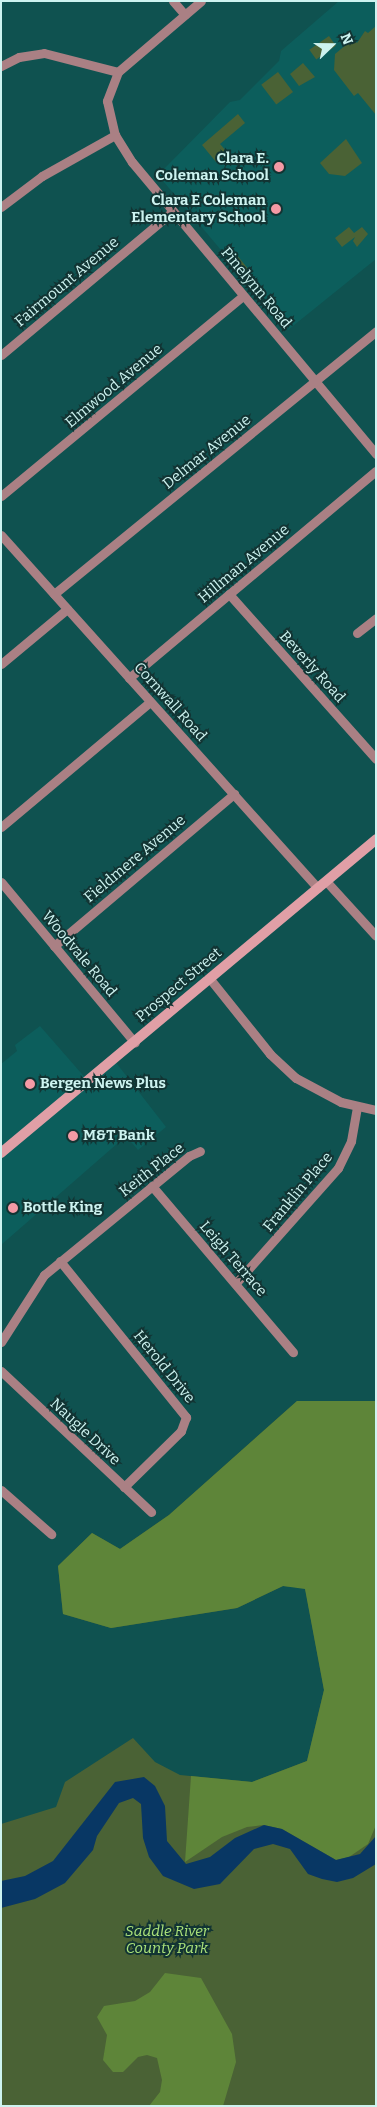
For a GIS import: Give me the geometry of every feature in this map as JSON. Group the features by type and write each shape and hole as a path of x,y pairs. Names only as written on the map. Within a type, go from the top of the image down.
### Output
{"main road":[{"name":"Prospect Street","path":"1,1153 135,1043 376,839"}],"street":[{"path":"173,1 184,15"},
{"name":"Pinelynn Road","path":"201,1 118,72 107,101 115,135 132,162 243,296 317,381 376,454"},
{"path":"1,66 19,57 44,53 118,72"},
{"path":"1,207 42,176 115,135"},
{"name":"Fairmount Avenue","path":"1,355 173,211"},
{"name":"Elmwood Avenue","path":"1,496 243,296"},
{"name":"Delmar Avenue","path":"54,594 376,331"},
{"name":"Hillman Avenue","path":"129,678 376,471"},
{"name":"Cornwall Road","path":"1,535 234,794 376,936"},
{"name":"Beverly Road","path":"229,594 376,759"},
{"path":"1,664 67,609"},
{"path":"357,633 376,618"},
{"path":"1,826 150,702"},
{"name":"Fieldmere Avenue","path":"54,946 234,794"},
{"name":"Woodvale Road","path":"1,882 135,1043"},
{"path":"210,979 283,1067 324,1095 357,1107 376,1110"},
{"name":"Franklin Place","path":"236,1283 338,1168 351,1141 357,1107"},
{"name":"Keith Place","path":"1,1342 33,1289 60,1260 152,1186 200,1151"},
{"name":"Leigh Terrace","path":"152,1186 293,1352"},
{"name":"Herold Drive","path":"60,1260 186,1417 181,1430 124,1487"},
{"name":"Naugle Drive","path":"1,1371 151,1512"},
{"path":"1,1490 51,1534"}],"shaded area":[{"path":"339,1 376,1 376,259 288,330 158,175 230,102 240,100 279,61 281,51"},
{"path":"40,1026 88,1081 114,1060 166,1127 138,1150 126,1136 1,1245 1,1064 17,1051 15,1045"},
{"path":"144,1777 155,1786 165,1806 167,1841 186,1864 210,1857 235,1838 264,1825 282,1829 336,1860 360,1854 376,1836 376,1864 353,1878 337,1882 308,1874 290,1849 273,1844 254,1849 220,1884 194,1889 163,1876 149,1857 143,1838 141,1804 133,1798 119,1803 97,1836 93,1850 65,1883 35,1899 1,1908 1,1881 25,1876 53,1861 115,1782"}],"green space":[{"path":"376,26 376,115 358,93 354,96 334,70 335,54 353,39 357,43 365,31 368,33"},
{"path":"329,36 336,46 316,60 309,50"},
{"path":"303,63 315,77 299,86 290,74"},
{"path":"278,72 293,92 276,105 261,85"},
{"path":"238,114 245,123 220,144 228,153 216,162 202,145"},
{"path":"346,139 362,163 345,176 329,174 320,163"},
{"path":"349,227 354,233 362,227 368,234 357,247 353,241 355,237 342,247 335,238"},
{"path":"230,253 236,254 249,270 252,275 249,280 243,278 231,264 227,257"},
{"name":"Saddle River County Park","path":"297,1401 349,1410 376,1404 376,2106 1,2106 1,1824 56,1807 65,1782 133,1738 155,1762 180,1775 252,1782 307,1761 324,1690 305,1588 283,1586 237,1608 111,1628 63,1614 58,1566 92,1533 120,1549 169,1515"},
{"path":"297,1401 376,1401 376,1825 368,1844 349,1857 336,1860 282,1829 263,1825 247,1827 222,1837 185,1862 191,1776 252,1782 307,1761 324,1690 305,1589 283,1586 237,1608 111,1628 63,1614 58,1566 92,1533 120,1549 169,1515"},
{"path":"165,1973 201,1978 232,2034 236,2062 223,2106 149,2106 160,2092 162,2080 157,2058 147,2055 138,2057 123,2072 113,2072 103,2060 107,2035 97,2017 104,2006 135,2001 150,1992"}],"place":[{"name":"Clara E. Coleman School","path":"279,167"},
{"name":"Clara E Coleman Elementary School","path":"276,209"},
{"name":"Bergen News Plus","path":"30,1084"},
{"name":"M&T Bank","path":"73,1136"},
{"name":"Bottle King","path":"13,1208"}]}
